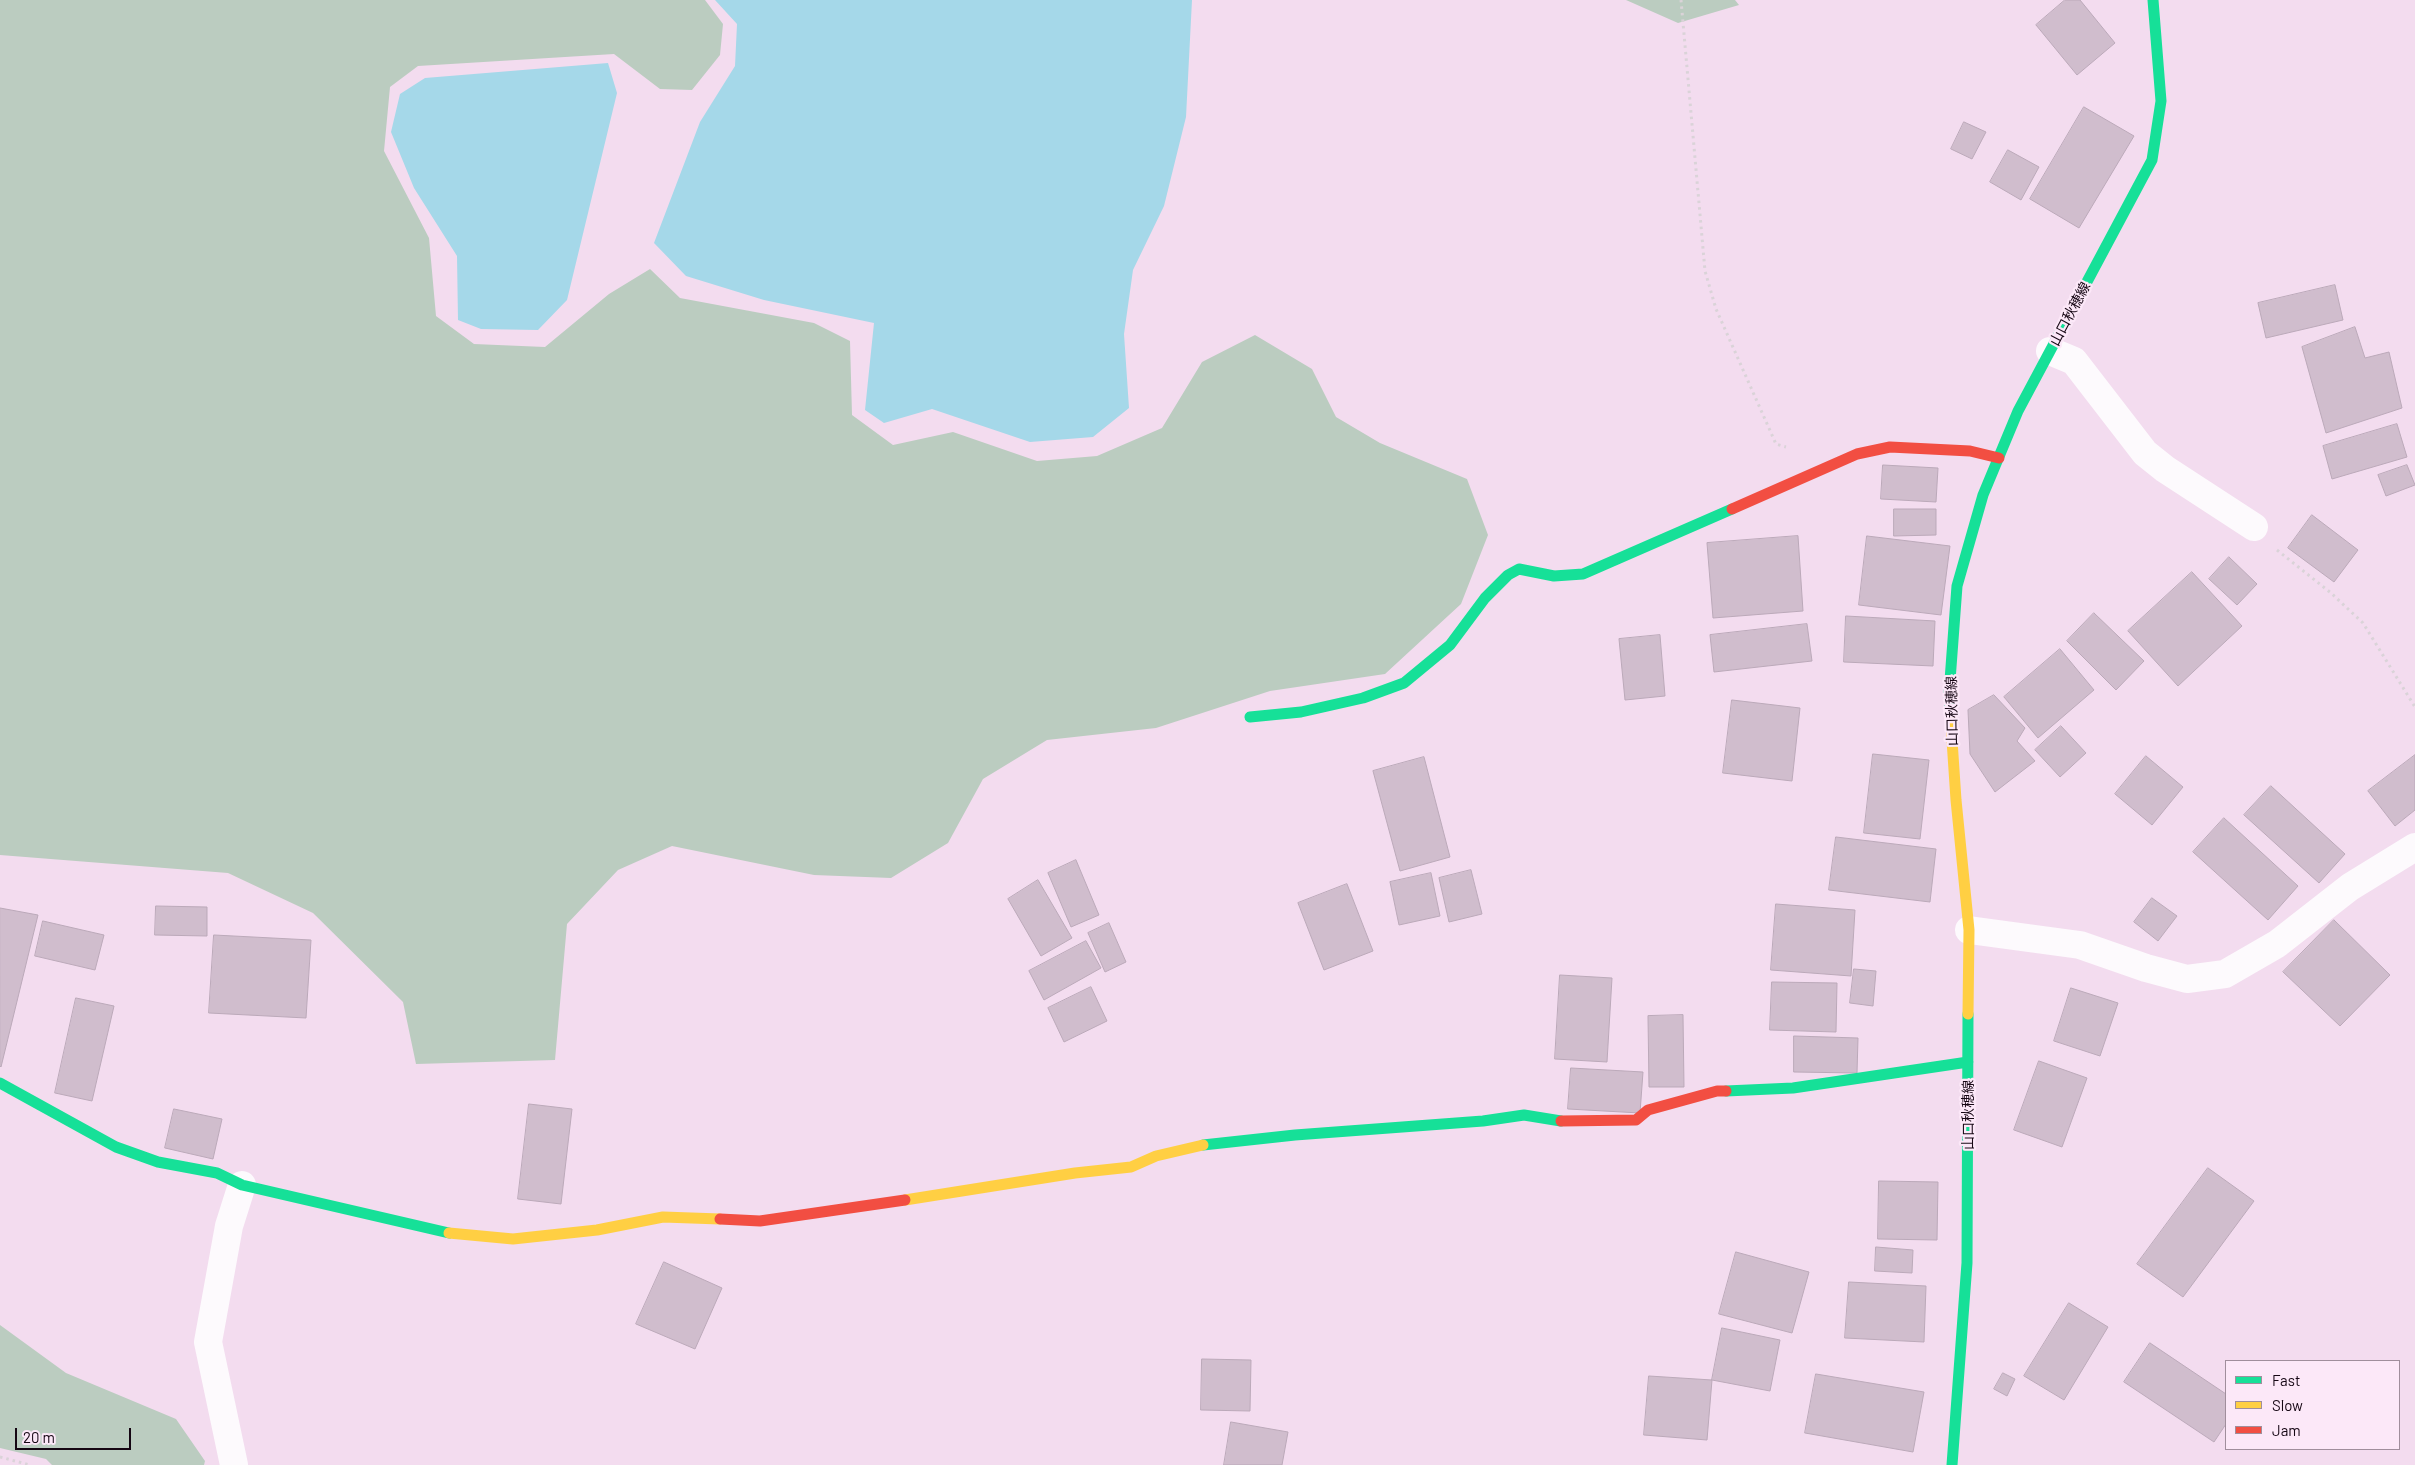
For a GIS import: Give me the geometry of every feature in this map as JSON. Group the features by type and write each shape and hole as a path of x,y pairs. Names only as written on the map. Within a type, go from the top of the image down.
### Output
{"street":[{"name":"山口秋穂線","path":"1952,1465 1967,1262 1969,930 1956,800 1949,694 1957,586 1983,495 2018,411 2152,160 2161,101 2153,0"},
{"path":"2050,351 2074,361 2145,453 2165,469 2254,527"},
{"path":"1250,717 1301,712 1363,698 1404,683 1450,645 1485,598 1508,574 1519,569 1554,576 1583,574 1857,454 1890,447 1970,451 1999,458"},
{"path":"1969,930 2080,945 2146,968 2187,979 2225,974 2277,944 2350,887 2415,847"},
{"path":"0,1083 116,1147 158,1162 217,1173 242,1185 453,1234 513,1239 597,1230 663,1218 760,1221 832,1212 1075,1173 1131,1167 1156,1156 1203,1145 1249,1140 1483,1121 1524,1115 1545,1120 1586,1122 1636,1120 1648,1110 1717,1091 1793,1088 1968,1062"},
{"path":"234,1465 208,1342 229,1226 242,1185"}],"path":[{"path":"1681,0 1705,271 1716,309 1776,444 1794,449 1813,468 1815,473"},
{"path":"2254,527 2278,551 2331,593 2363,623 2415,706"},
{"path":"0,1457 30,1465"}],"green space":[{"path":"0,0 705,0 723,24 720,55 692,90 660,89 614,54 418,66 390,87 384,151 429,238 436,316 474,344 545,347 609,294 650,269 680,298 814,323 850,341 852,415 893,445 953,432 1037,461 1097,456 1162,428 1202,362 1255,335 1312,369 1336,417 1380,443 1467,479 1488,535 1461,604 1385,674 1270,691 1156,728 1047,740 983,779 948,843 891,878 814,875 672,846 618,870 567,924 555,1060 416,1064 403,1002 313,913 228,873 0,855"},
{"path":"1626,0 1735,0 1739,5 1678,23"},
{"path":"0,1325 66,1373 176,1419 205,1461 204,1465 52,1465 46,1459 0,1448"}],"water":[{"path":"715,0 1192,0 1186,117 1164,206 1133,270 1124,334 1129,408 1093,437 1030,442 932,409 884,423 865,410 874,323 764,300 686,276 654,243 700,122 735,66 737,24"},
{"path":"608,63 617,93 567,300 538,330 481,329 458,320 457,256 414,188 391,132 400,94 425,78"}],"building":[{"path":"2065,0 2080,0 2115,43 2077,75 2036,25"},
{"path":"2084,107 2134,136 2079,228 2030,199"},
{"path":"1964,122 1986,132 1972,159 1951,149"},
{"path":"2008,150 2039,167 2021,200 1990,182"},
{"path":"2335,285 2343,320 2266,338 2258,303"},
{"path":"2355,327 2365,358 2389,352 2402,408 2326,433 2302,347"},
{"path":"2397,424 2407,457 2332,479 2323,446"},
{"path":"1883,465 1938,468 1936,502 1881,499"},
{"path":"2407,465 2415,485 2386,496 2378,475"},
{"path":"1894,509 1936,509 1936,535 1894,536"},
{"path":"2312,515 2358,550 2334,582 2288,548"},
{"path":"1798,536 1803,611 1713,618 1707,543"},
{"path":"1867,536 1950,546 1941,615 1859,605"},
{"path":"2229,557 2257,584 2237,605 2209,579"},
{"path":"2192,572 2242,626 2178,686 2128,631"},
{"path":"2094,613 2144,661 2116,690 2067,641"},
{"path":"1846,616 1935,621 1933,666 1844,662"},
{"path":"1807,624 1812,661 1714,672 1710,635"},
{"path":"1660,635 1665,696 1625,700 1619,639"},
{"path":"2060,649 2094,690 2038,738 2004,697"},
{"path":"1994,695 2025,728 2017,741 2035,761 1995,792 1970,754 1968,710"},
{"path":"1732,700 1800,708 1792,781 1723,773"},
{"path":"2061,726 2086,753 2060,777 2035,750"},
{"path":"1873,754 1929,760 1920,839 1864,833"},
{"path":"2415,755 2415,810 2395,826 2368,791"},
{"path":"2146,756 2183,787 2152,825 2115,794"},
{"path":"1424,757 1450,857 1400,871 1373,771"},
{"path":"2271,786 2345,854 2319,883 2244,815"},
{"path":"2224,818 2298,886 2268,920 2193,852"},
{"path":"1836,837 1936,849 1930,902 1829,890"},
{"path":"1076,860 1099,915 1071,927 1048,873"},
{"path":"1471,870 1482,914 1449,922 1439,878"},
{"path":"1431,873 1440,916 1399,925 1390,882"},
{"path":"1038,880 1072,938 1041,956 1008,899"},
{"path":"1347,884 1373,951 1324,970 1298,903"},
{"path":"2152,898 2177,916 2158,941 2134,922"},
{"path":"1776,904 1855,910 1851,976 1771,970"},
{"path":"156,906 207,907 207,936 155,935"},
{"path":"0,908 38,915 1,1067 0,1066"},
{"path":"2334,920 2390,975 2340,1026 2283,972"},
{"path":"43,921 104,935 95,970 35,956"},
{"path":"1109,923 1126,962 1105,972 1088,933"},
{"path":"214,935 311,940 306,1018 209,1013"},
{"path":"1086,941 1101,968 1044,1000 1029,971"},
{"path":"1854,969 1876,971 1873,1006 1850,1003"},
{"path":"1560,975 1612,978 1607,1062 1555,1059"},
{"path":"1772,982 1837,983 1836,1032 1770,1030"},
{"path":"1091,987 1107,1021 1064,1042 1048,1008"},
{"path":"2071,988 2118,1003 2100,1056 2054,1041"},
{"path":"76,998 114,1006 92,1101 55,1093"},
{"path":"1683,1015 1684,1087 1649,1087 1648,1016"},
{"path":"1794,1036 1858,1038 1857,1073 1794,1072"},
{"path":"2039,1061 2087,1078 2062,1147 2014,1130"},
{"path":"1571,1068 1643,1072 1640,1113 1568,1109"},
{"path":"529,1104 572,1109 561,1204 518,1199"},
{"path":"174,1109 222,1119 213,1159 165,1148"},
{"path":"2208,1168 2254,1201 2183,1297 2137,1264"},
{"path":"1879,1181 1938,1182 1937,1240 1878,1239"},
{"path":"1876,1247 1913,1250 1912,1273 1875,1271"},
{"path":"1736,1252 1809,1272 1792,1333 1719,1314"},
{"path":"664,1262 722,1288 695,1349 636,1324"},
{"path":"1849,1282 1926,1286 1924,1342 1845,1338"},
{"path":"2069,1303 2108,1327 2064,1400 2024,1376"},
{"path":"1722,1328 1780,1340 1770,1391 1712,1380"},
{"path":"2150,1343 2225,1393 2225,1426 2214,1442 2124,1382"},
{"path":"1202,1359 1251,1360 1250,1411 1201,1410"},
{"path":"2003,1373 2015,1379 2007,1396 1994,1389"},
{"path":"1816,1374 1924,1392 1913,1452 1805,1433"},
{"path":"1649,1376 1712,1380 1707,1440 1644,1435"},
{"path":"1231,1422 1288,1432 1282,1465 1224,1465"}],"traffic: fast":[{"path":"1950,710 1949,694 1957,586 1983,495 2018,411 2152,160 2161,101 2153,0"},
{"path":"1250,717 1301,712 1363,698 1404,683 1450,645 1485,598 1508,575 1519,569 1554,576 1583,574 1732,509"},
{"path":"1952,1465 1967,1263 1968,1014"},
{"path":"1726,1091 1793,1088 1968,1062"},
{"path":"0,1083 116,1147 158,1162 217,1173 242,1185 449,1233"},
{"path":"1203,1145 1295,1135 1483,1121 1524,1115 1561,1121"}],"traffic: slow":[{"path":"1950,710 1956,800 1969,930 1968,1014"},
{"path":"905,1200 1075,1173 1131,1167 1156,1156 1203,1145"},
{"path":"449,1233 513,1239 597,1230 663,1217 720,1219"}],"traffic: jam":[{"path":"1732,509 1857,454 1890,447 1970,451 1999,458"},
{"path":"1561,1121 1636,1120 1648,1110 1717,1091 1726,1091"},
{"path":"720,1219 760,1221 905,1200"}]}
